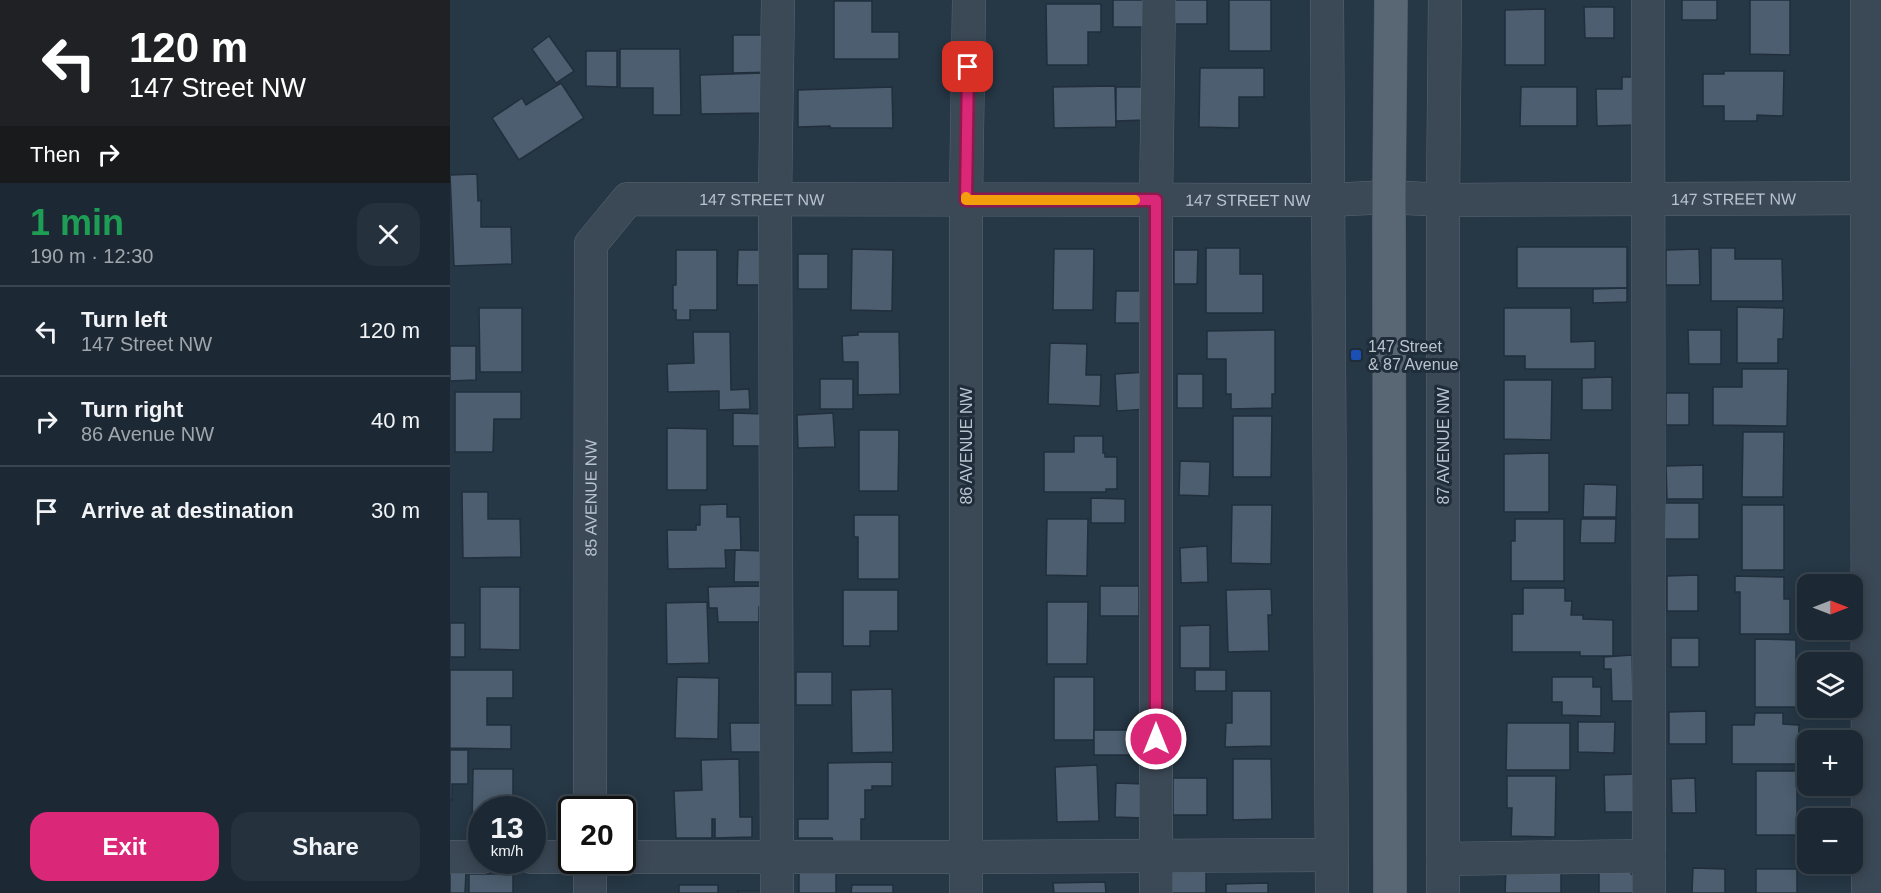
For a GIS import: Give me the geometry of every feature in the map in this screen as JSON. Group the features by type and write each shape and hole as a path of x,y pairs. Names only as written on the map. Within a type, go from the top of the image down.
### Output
{"main road":[{"path":"1390,893 1391,0"}],"street":[{"path":"777,893 775,200 778,0"},
{"name":"86 AVENUE NW","path":"966,893 966,200 969,0"},
{"path":"1156,893 1156,200 1159,0"},
{"path":"1328,0 1332,893"},
{"name":"87 AVENUE NW","path":"1443,893 1445,0"},
{"path":"1648,0 1649,893"},
{"path":"1867,0 1867,198 1875,858 1868,893"},
{"name":"147 STREET NW","path":"628,199 1867,198"},
{"name":"85 AVENUE NW","path":"590,796 591,244 628,199"},
{"path":"636,857 1332,855"},
{"path":"1443,859 1649,856"},
{"path":"450,857 468,857"},
{"path":"590,874 590,893"}],"building":[{"path":"1113,0 1145,0 1145,27 1113,27"},
{"path":"1174,0 1207,0 1207,24 1175,24"},
{"path":"1229,0 1271,0 1271,51 1229,51"},
{"path":"1682,0 1717,0 1717,20 1682,20"},
{"path":"1750,0 1790,0 1790,55 1750,54"},
{"path":"834,1 872,1 872,32 899,32 899,59 834,59"},
{"path":"1046,4 1101,4 1101,32 1088,32 1088,65 1047,65"},
{"path":"1584,7 1614,7 1614,38 1585,38"},
{"path":"1545,9 1545,65 1505,65 1505,10"},
{"path":"733,35 769,35 769,72 733,73"},
{"path":"549,36 574,71 556,83 532,49"},
{"path":"620,49 680,49 681,115 653,115 653,88 620,88"},
{"path":"586,51 617,51 617,87 586,86"},
{"path":"1200,68 1264,68 1264,97 1239,97 1239,128 1199,127"},
{"path":"1724,71 1784,71 1783,116 1757,115 1757,121 1724,121 1724,106 1703,106 1703,74 1724,74"},
{"path":"763,73 764,113 701,114 700,75"},
{"path":"1622,77 1632,77 1635,125 1597,126 1596,89 1622,89"},
{"path":"561,83 584,118 519,160 492,118 522,98 526,105"},
{"path":"1115,86 1116,127 1054,128 1053,87"},
{"path":"892,87 893,128 798,127 798,90"},
{"path":"1116,87 1145,87 1145,120 1116,121"},
{"path":"1521,87 1577,87 1577,126 1520,126"},
{"path":"477,174 478,201 481,200 481,227 511,227 512,264 454,266 450,175"},
{"path":"1517,247 1627,247 1627,288 1517,288"},
{"path":"1206,248 1240,248 1240,274 1263,274 1263,313 1206,313"},
{"path":"1711,248 1735,248 1735,259 1782,259 1783,301 1711,301"},
{"path":"852,249 893,250 892,311 851,310"},
{"path":"1054,249 1094,249 1093,310 1053,310"},
{"path":"1699,249 1700,285 1666,285 1666,250"},
{"path":"676,250 717,250 717,310 690,310 690,320 676,320 676,310 673,310 673,285 676,285"},
{"path":"738,250 769,250 768,285 737,285"},
{"path":"1174,250 1198,250 1197,284 1174,284"},
{"path":"798,254 828,254 828,289 798,289"},
{"path":"1627,288 1627,302 1593,303 1593,289"},
{"path":"1116,291 1147,291 1147,323 1115,323"},
{"path":"1737,307 1784,308 1783,339 1778,339 1778,363 1737,363"},
{"path":"479,308 522,308 522,372 480,372"},
{"path":"1504,308 1571,308 1571,342 1595,341 1595,369 1525,369 1525,356 1504,356"},
{"path":"1275,330 1275,394 1272,394 1272,408 1231,409 1231,394 1226,394 1226,359 1207,359 1207,331"},
{"path":"1688,330 1721,330 1721,364 1689,364"},
{"path":"693,332 730,332 731,390 749,389 750,409 719,410 719,391 668,392 667,364 694,363"},
{"path":"858,332 899,332 900,394 858,395 858,362 843,362 842,336 858,335"},
{"path":"1050,343 1087,344 1086,375 1101,375 1100,406 1048,404"},
{"path":"450,346 476,346 476,380 450,381"},
{"path":"1742,369 1788,369 1787,426 1713,425 1713,387 1742,387"},
{"path":"1148,372 1149,409 1117,411 1115,374"},
{"path":"1177,374 1203,374 1203,408 1177,408"},
{"path":"1612,377 1612,410 1582,410 1582,378"},
{"path":"820,379 853,379 853,409 820,409"},
{"path":"1504,380 1552,380 1551,440 1504,439"},
{"path":"455,392 521,392 521,419 494,419 493,452 455,452"},
{"path":"1666,393 1689,393 1689,425 1666,425"},
{"path":"733,413 768,414 767,446 733,446"},
{"path":"833,413 835,447 798,448 797,415"},
{"path":"1233,416 1272,416 1271,477 1233,477"},
{"path":"667,428 707,429 707,490 667,490"},
{"path":"859,430 899,430 898,491 859,491"},
{"path":"1743,432 1784,432 1783,497 1742,497"},
{"path":"1074,436 1103,436 1105,457 1117,457 1117,489 1106,489 1106,492 1044,492 1044,452 1074,452"},
{"path":"1549,453 1549,512 1504,512 1504,454"},
{"path":"1180,461 1210,462 1209,496 1179,495"},
{"path":"1703,465 1703,499 1667,499 1666,466"},
{"path":"1584,484 1617,485 1616,517 1583,517"},
{"path":"462,492 488,492 488,519 520,519 521,557 463,558"},
{"path":"1091,498 1125,499 1125,523 1091,523"},
{"path":"1665,503 1699,503 1699,539 1664,539"},
{"path":"727,504 727,517 740,517 741,550 725,550 726,568 668,569 667,530 696,530 696,525 700,525 700,505"},
{"path":"1232,505 1272,505 1271,564 1231,563"},
{"path":"1742,505 1784,505 1784,570 1742,570"},
{"path":"854,515 899,515 899,579 858,579 858,537 854,537"},
{"path":"1047,519 1088,519 1087,576 1046,575"},
{"path":"1515,519 1564,519 1564,581 1511,581 1511,541 1515,541"},
{"path":"1581,519 1616,519 1615,543 1580,543"},
{"path":"1207,546 1208,582 1181,583 1180,548"},
{"path":"735,550 768,551 768,582 734,582"},
{"path":"1698,575 1698,611 1667,611 1667,576"},
{"path":"1735,576 1784,577 1784,599 1790,599 1790,634 1740,634 1740,592 1735,592"},
{"path":"761,586 762,607 759,607 759,622 718,622 717,608 709,608 708,587"},
{"path":"1100,586 1139,586 1139,616 1100,616"},
{"path":"480,587 520,587 520,650 480,649"},
{"path":"1523,588 1565,588 1565,601 1572,601 1571,615 1583,615 1583,619 1613,620 1613,656 1580,656 1580,652 1512,652 1512,614 1523,614"},
{"path":"1271,589 1272,615 1268,615 1269,651 1228,652 1226,590"},
{"path":"843,590 898,590 898,631 870,631 870,646 843,646"},
{"path":"707,602 709,663 667,664 666,603"},
{"path":"1047,602 1088,602 1087,664 1047,664"},
{"path":"450,623 465,623 465,657 450,657"},
{"path":"1210,625 1210,668 1180,668 1180,626"},
{"path":"1671,638 1699,638 1699,667 1671,667"},
{"path":"1755,639 1796,640 1796,707 1755,707"},
{"path":"1632,655 1633,701 1612,701 1611,669 1604,669 1604,657"},
{"path":"450,670 513,670 513,698 487,698 487,725 511,725 511,749 450,748"},
{"path":"1195,670 1226,670 1226,691 1195,691"},
{"path":"796,672 832,672 832,705 796,705"},
{"path":"677,677 719,678 718,739 675,738"},
{"path":"1054,677 1094,677 1094,740 1054,740"},
{"path":"1552,677 1593,677 1593,687 1601,687 1601,716 1562,715 1562,702 1552,702"},
{"path":"892,689 893,752 852,753 851,690"},
{"path":"1232,691 1271,691 1271,746 1225,747 1226,723 1232,723"},
{"path":"1706,711 1706,744 1669,744 1669,712"},
{"path":"1755,713 1783,713 1783,724 1799,725 1797,764 1732,764 1732,725 1754,725"},
{"path":"1578,722 1615,722 1614,753 1578,752"},
{"path":"730,723 766,723 766,752 731,752"},
{"path":"1507,723 1570,723 1570,770 1506,770"},
{"path":"1094,730 1130,730 1130,755 1094,755"},
{"path":"450,750 468,750 468,784 452,784 452,800 450,800"},
{"path":"739,759 740,817 752,817 752,837 715,838 715,819 712,819 712,838 676,838 674,791 702,790 701,760"},
{"path":"1233,759 1271,759 1272,819 1233,820"},
{"path":"892,762 892,786 872,786 872,790 865,790 865,819 861,819 861,841 798,838 798,819 828,819 828,763"},
{"path":"1097,765 1099,821 1057,822 1055,767"},
{"path":"473,769 513,769 513,796 473,796"},
{"path":"1756,771 1797,771 1797,835 1756,835"},
{"path":"1638,774 1638,812 1605,812 1604,775"},
{"path":"1507,776 1556,776 1555,837 1511,836 1512,808 1507,808"},
{"path":"1173,778 1207,778 1207,815 1173,815"},
{"path":"1695,778 1696,813 1672,813 1671,779"},
{"path":"1116,783 1144,784 1143,818 1115,817"},
{"path":"1599,868 1626,868 1637,880 1637,893 1599,893"},
{"path":"1693,868 1725,869 1725,893 1692,893"},
{"path":"1171,869 1206,869 1206,893 1172,893"},
{"path":"1756,869 1797,869 1797,893 1756,893"},
{"path":"450,870 466,871 465,893 450,893"},
{"path":"1506,870 1561,871 1561,893 1505,893"},
{"path":"799,871 836,871 836,893 799,893"},
{"path":"469,874 513,874 513,893 469,893"},
{"path":"1105,882 1106,893 1054,893 1053,883"},
{"path":"1268,883 1268,893 1226,893 1226,884"},
{"path":"679,885 718,885 718,893 679,893"},
{"path":"852,885 893,885 893,893 851,893"},
{"path":"738,891 770,891 770,893 738,893"}],"slow traffic":[{"path":"966,197 966,200 1135,200"}],"place":[{"name":"147 Street & 87 Avenue","path":"1356,355"}],"route":[{"path":"968,67 966,200 1156,200 1156,739"}]}
